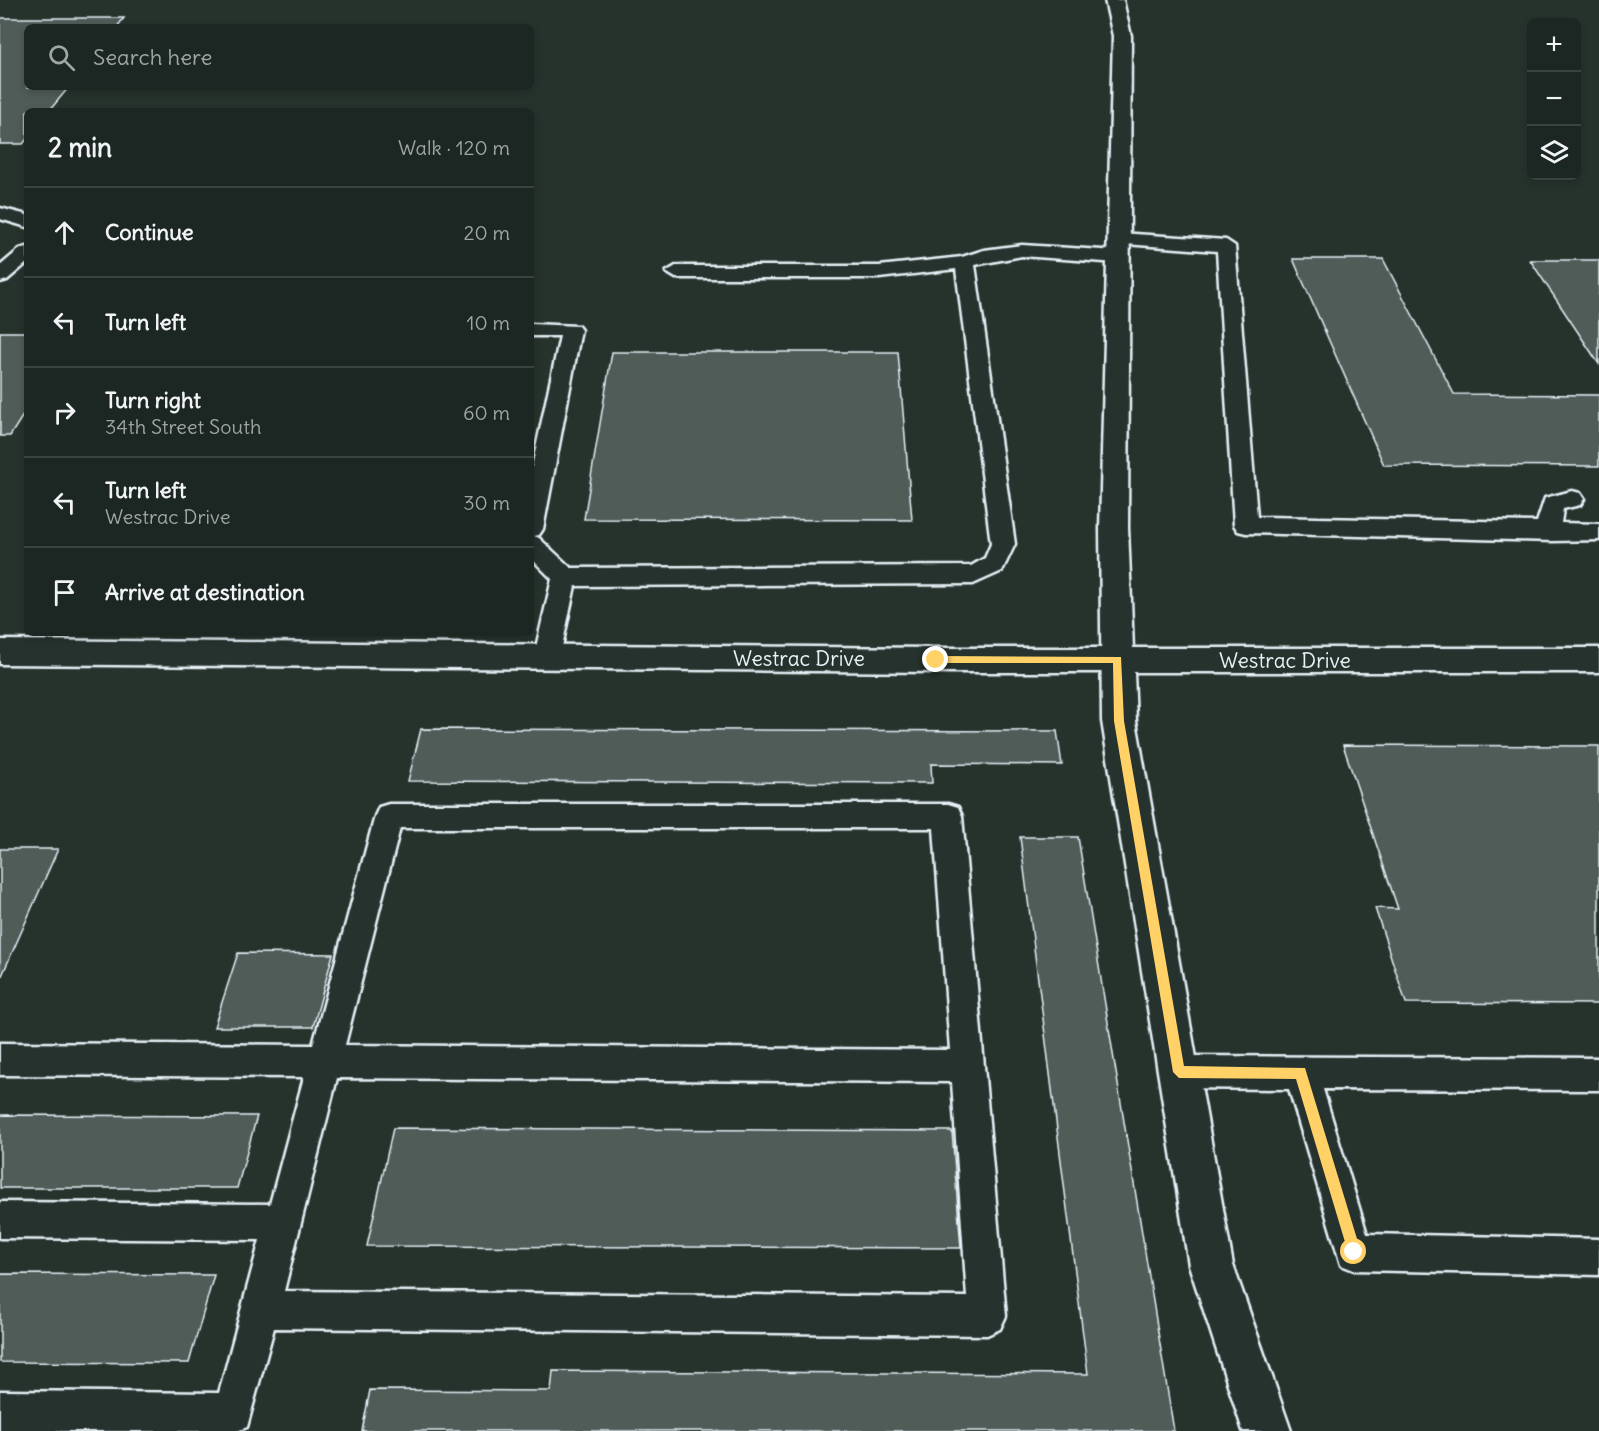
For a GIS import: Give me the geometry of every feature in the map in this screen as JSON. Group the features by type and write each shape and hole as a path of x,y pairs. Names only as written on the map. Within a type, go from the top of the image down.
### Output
{"street":[{"path":"1114,0 1122,36 1114,528 1119,721 1211,1265 1267,1431"},
{"name":"Westrac Drive","path":"0,652 1117,660 1599,660"}],"lane":[{"path":"0,213 24,220"},
{"path":"676,272 879,272 965,262 984,255 1010,251 1226,246 1246,525 1553,533 1599,532"},
{"path":"0,276 24,256"},
{"path":"534,547 565,577 973,575 990,569 1000,558 1003,544 965,262"},
{"path":"534,330 571,330 537,481 534,505"},
{"path":"1553,533 1548,521 1553,504 1572,499"},
{"path":"547,656 565,577"},
{"path":"0,1411 233,1413 390,816 948,816 987,1316 262,1309"},
{"path":"0,1059 968,1066"},
{"path":"1179,1072 1599,1074"},
{"path":"1301,1073 1354,1252 1599,1257"},
{"path":"0,1220 285,1222"}],"building":[{"path":"0,18 124,18 119,24 24,24 24,90 66,90 52,108 24,108 23,144 0,144"},
{"path":"1293,259 1383,259 1454,394 1599,395 1599,466 1384,465"},
{"path":"1530,260 1599,260 1599,364"},
{"path":"0,332 24,332 24,414 10,436 0,436"},
{"path":"612,352 898,352 912,520 584,519"},
{"path":"421,729 1057,731 1062,765 931,764 932,783 408,781"},
{"path":"1343,745 1599,746 1599,1004 1406,1003 1375,908 1398,909"},
{"path":"1020,837 1078,837 1174,1431 362,1431 370,1390 551,1391 553,1371 1088,1374"},
{"path":"0,849 58,849 0,980"},
{"path":"238,953 333,954 313,1027 214,1027"},
{"path":"0,1115 257,1116 237,1188 0,1188"},
{"path":"393,1128 952,1131 961,1248 367,1246"},
{"path":"0,1274 214,1275 189,1363 0,1362"}],"route":[{"path":"936,660 1117,660 1119,721 1179,1072 1301,1073 1354,1252"}]}
